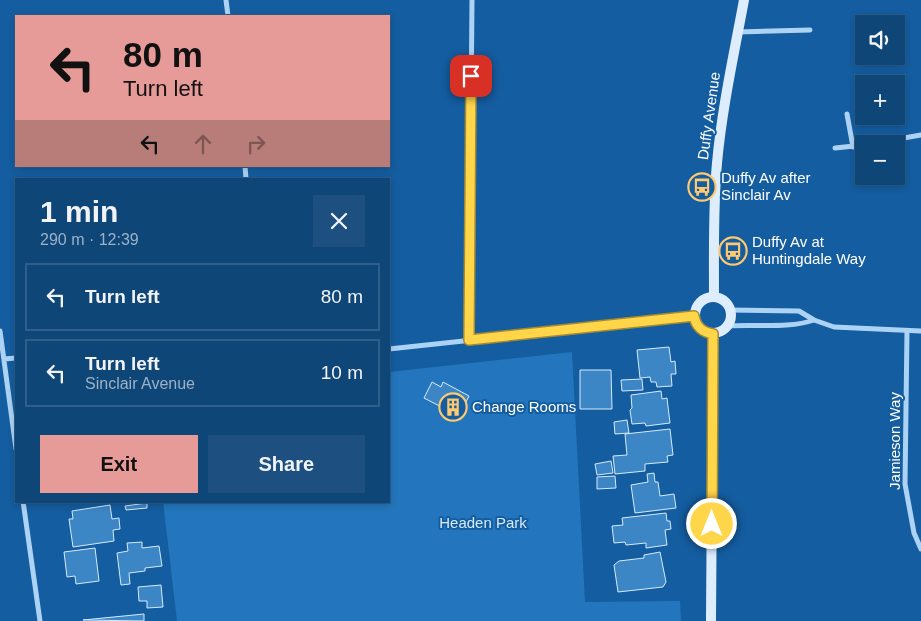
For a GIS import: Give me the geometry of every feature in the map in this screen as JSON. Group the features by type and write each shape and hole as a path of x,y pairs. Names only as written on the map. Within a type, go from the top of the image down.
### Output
{"main road":[{"name":"Duffy Avenue","path":"714,297 717,162 728,83 744,0"},
{"path":"714,297 724,301 731,315 728,326 724,330 713,334 702,331 694,316 695,310 702,300 714,297"},
{"path":"711,621 713,334"}],"street":[{"path":"226,0 228,15"},
{"path":"469,340 472,0"},
{"path":"738,32 810,30"},
{"path":"835,148 853,146 847,114"},
{"path":"905,138 921,135"},
{"path":"730,310 800,311 814,320 834,327 921,331"},
{"path":"390,349 694,316"},
{"path":"728,326 800,325 814,320"},
{"path":"0,331 15,442"},
{"name":"Jamieson Way","path":"907,331 906,484 914,533 921,549"},
{"path":"4,360 15,358"},
{"path":"23,503 40,621"}],"green space":[{"name":"Headen Park","path":"572,352 585,602 680,601 681,621 177,621 163,503 390,503 390,372"}],"building":[{"path":"669,347 671,362 675,361 676,374 671,374 672,386 657,387 656,382 651,382 650,377 640,378 637,350"},
{"path":"580,370 611,370 612,409 580,409"},
{"path":"642,379 643,390 622,391 621,380"},
{"name":"Change Rooms","path":"432,382 441,387 443,382 469,396 459,416 424,398"},
{"path":"661,391 662,399 667,398 670,423 646,426 645,423 632,424 630,410 632,408 631,395"},
{"path":"627,420 629,433 615,434 614,422"},
{"path":"670,429 673,455 667,456 668,462 645,464 645,471 615,474 613,456 627,455 625,434"},
{"path":"611,461 613,473 597,475 595,464"},
{"path":"654,473 655,482 658,482 660,496 674,494 676,508 635,513 631,485 648,482 647,474"},
{"path":"615,476 616,488 597,489 597,477"},
{"path":"147,503 147,508 126,510 125,506"},
{"path":"110,505 112,519 119,518 120,529 113,530 114,541 73,547 69,519 73,519 72,511"},
{"path":"666,513 671,529 665,530 667,545 646,548 646,543 626,545 625,542 614,543 612,526 623,525 622,518"},
{"path":"142,542 142,548 159,546 162,566 145,568 145,571 129,573 130,584 121,585 117,553 128,551 127,543"},
{"path":"95,548 99,581 76,584 75,576 67,577 64,552"},
{"path":"660,552 666,582 663,587 618,592 614,565 619,561 644,558 644,555"},
{"path":"161,585 163,607 147,608 147,601 139,601 138,587"},
{"path":"144,614 144,621 83,620"}],"place":[{"name":"Duffy Av after Sinclair Av","path":"702,187"},
{"name":"Duffy Av at Huntingdale Way","path":"733,251"},
{"name":"Change Rooms","path":"453,407"}],"route":[{"path":"471,76 469,340 694,316 702,331 713,334 712,524"}]}
